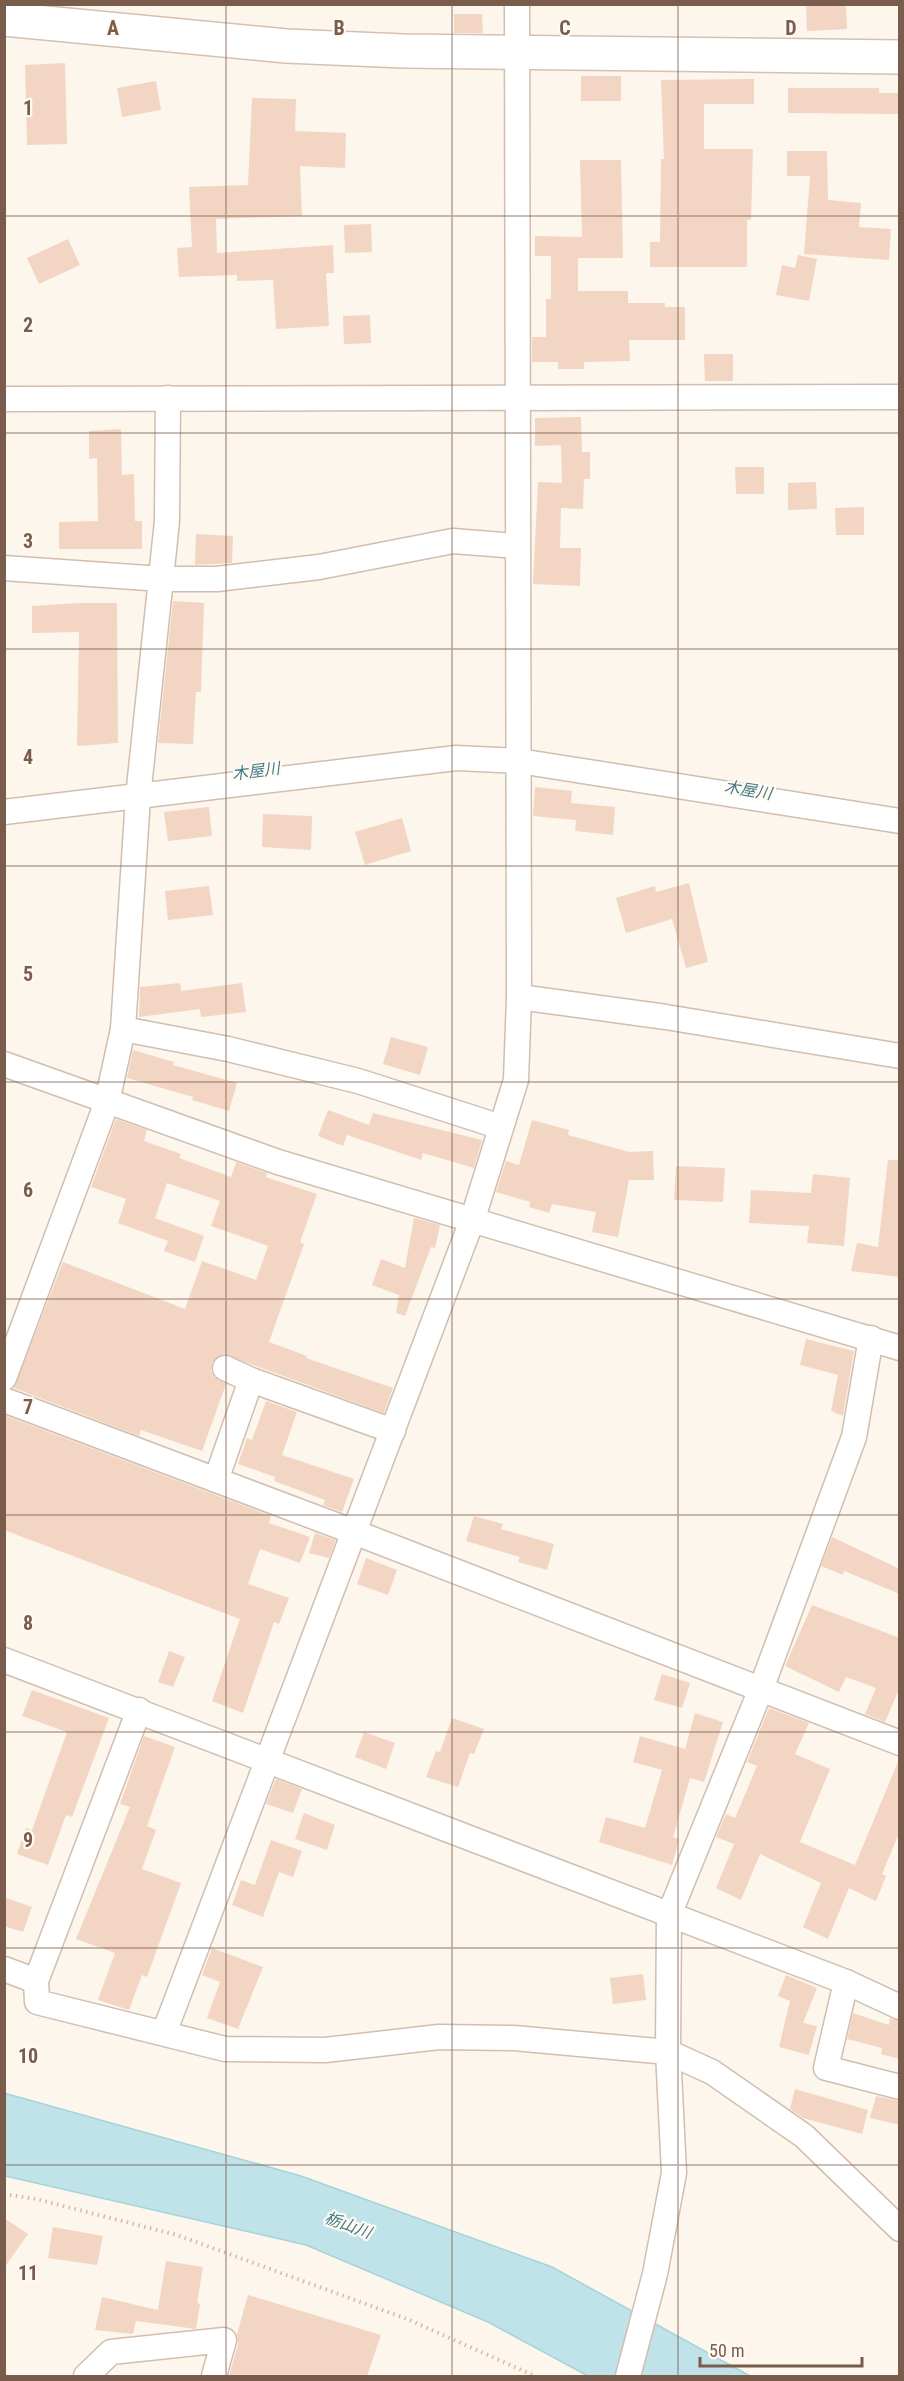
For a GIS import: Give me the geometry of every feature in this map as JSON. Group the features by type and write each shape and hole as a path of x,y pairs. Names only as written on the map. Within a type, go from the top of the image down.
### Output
{"street":[{"path":"164,2033 266,1758 473,1218 516,1080 519,997 517,4"},
{"path":"4,19 286,46 517,52 900,57"},
{"path":"4,399 900,397"},
{"path":"4,1378 106,1102 123,1029 139,787 167,521 168,398"},
{"path":"4,568 162,579 217,579 319,567 453,541 517,546"},
{"path":"4,812 139,787 456,758 519,761 900,821"},
{"path":"519,997 666,1017 900,1056"},
{"path":"123,1029 228,1049 358,1082 501,1127"},
{"path":"4,1064 278,1162 473,1218 900,1347"},
{"path":"628,2376 655,2274 674,2173 668,2052 669,1915 761,1689 854,1437 871,1338"},
{"path":"225,1368 251,1380 393,1431"},
{"path":"216,1480 251,1380"},
{"path":"4,1400 354,1532 900,1743"},
{"path":"4,1660 266,1758 846,1982 900,2007"},
{"path":"139,1710 36,1981 37,2002 225,2049 325,2050 439,2037 514,2038 668,2052 712,2072 804,2136 899,2227"},
{"path":"4,1969 36,1981"},
{"path":"846,1982 826,2068 900,2088"},
{"path":"86,2376 111,2352 224,2340 214,2376"}],"path":[{"path":"4,2194 36,2199 177,2235 407,2319 535,2376"}],"water":[{"name":"栃山川","path":"4,2093 301,2176 552,2267 750,2376 588,2376 488,2322 306,2245 5,2176"}],"building":[{"path":"846,4 847,29 807,31 806,5"},
{"path":"454,14 482,14 483,33 454,33"},
{"path":"65,63 67,144 27,145 25,65"},
{"path":"581,76 621,76 621,101 581,101"},
{"path":"754,79 754,104 704,104 704,149 753,149 751,220 747,220 747,267 650,267 650,242 660,242 661,159 664,159 661,80"},
{"path":"156,81 161,110 122,117 117,88"},
{"path":"788,88 879,88 879,93 900,93 900,114 788,113"},
{"path":"252,98 296,99 295,131 346,133 345,168 300,166 302,216 216,219 217,253 333,245 334,273 326,273 329,326 276,329 273,280 237,281 237,275 179,277 177,248 192,247 189,187 248,185"},
{"path":"787,151 827,151 828,200 861,203 859,227 891,229 889,260 804,254 810,176 787,176"},
{"path":"580,160 621,160 623,258 578,258 578,291 628,291 628,303 665,303 665,307 685,307 685,340 629,340 630,361 584,362 584,369 558,369 558,362 532,362 532,337 546,337 546,299 551,299 551,256 535,256 535,236 582,237"},
{"path":"371,224 372,252 345,253 344,225"},
{"path":"68,239 80,265 39,284 27,258"},
{"path":"798,255 817,259 809,301 776,295 782,265 795,268"},
{"path":"370,315 371,343 344,344 343,316"},
{"path":"704,354 733,354 733,381 705,381"},
{"path":"581,417 582,452 590,452 590,479 584,479 583,509 561,508 560,548 581,548 580,586 533,584 538,482 562,483 561,445 535,446 535,418"},
{"path":"121,429 122,475 134,474 135,521 142,521 142,549 59,549 59,522 98,521 97,458 89,459 89,431"},
{"path":"735,467 764,467 764,494 736,494"},
{"path":"816,482 817,509 788,510 788,483"},
{"path":"864,507 864,535 836,535 835,508"},
{"path":"196,534 233,536 232,563 195,565"},
{"path":"173,601 204,603 201,692 196,692 193,744 158,743"},
{"path":"117,603 118,743 77,746 79,632 32,633 32,606"},
{"path":"535,787 572,791 571,803 615,807 613,835 575,831 576,820 533,816"},
{"path":"209,807 212,836 168,841 164,812"},
{"path":"263,814 312,816 311,850 262,847"},
{"path":"402,818 411,851 365,865 355,832"},
{"path":"689,883 708,962 686,968 672,919 626,933 616,898 655,886 656,892"},
{"path":"209,886 213,915 168,920 165,891"},
{"path":"180,983 181,991 242,983 246,1012 201,1017 200,1009 139,1017 140,987"},
{"path":"391,1037 428,1047 420,1075 383,1064"},
{"path":"133,1050 174,1062 173,1065 237,1083 229,1111 192,1100 193,1097 127,1078"},
{"path":"328,1110 369,1125 373,1113 482,1140 474,1168 423,1153 421,1160 347,1135 343,1146 318,1136"},
{"path":"116,1119 147,1130 144,1141 181,1154 179,1158 231,1177 236,1162 267,1173 266,1177 317,1194 300,1242 304,1244 269,1342 307,1356 306,1358 393,1388 384,1413 223,1354 212,1362 211,1370 214,1377 226,1384 202,1451 141,1430 139,1436 14,1388 63,1262 185,1309 202,1261 256,1280 268,1246 211,1226 220,1201 167,1183 155,1218 204,1236 195,1262 164,1251 168,1241 118,1223 126,1199 91,1187"},
{"path":"532,1120 569,1130 568,1135 629,1152 653,1151 654,1180 629,1180 618,1237 592,1232 596,1212 552,1204 549,1213 529,1207 530,1202 496,1192 506,1161 519,1165"},
{"path":"888,1160 900,1160 900,1277 851,1271 857,1243 878,1247"},
{"path":"676,1166 725,1168 723,1202 674,1200"},
{"path":"813,1174 850,1178 844,1246 807,1243 809,1226 749,1223 751,1190 811,1193"},
{"path":"414,1218 440,1225 435,1248 431,1247 405,1316 396,1313 399,1295 372,1285 381,1259 405,1268"},
{"path":"806,1339 854,1351 843,1416 831,1411 838,1375 800,1365"},
{"path":"266,1401 297,1412 282,1455 354,1479 342,1512 323,1505 325,1500 274,1481 275,1477 238,1464 247,1438 252,1440"},
{"path":"6,1416 271,1516 269,1523 310,1537 300,1563 260,1549 248,1584 289,1598 279,1624 274,1622 243,1713 212,1701 240,1619 4,1530"},
{"path":"474,1516 503,1524 501,1529 554,1544 547,1570 518,1562 520,1557 466,1541"},
{"path":"315,1533 336,1540 329,1558 309,1553"},
{"path":"832,1537 900,1569 900,1594 844,1571 843,1575 821,1566"},
{"path":"366,1558 397,1570 388,1595 357,1584"},
{"path":"812,1605 900,1638 900,1687 885,1722 865,1714 876,1688 846,1677 839,1692 785,1666"},
{"path":"169,1651 185,1657 173,1687 158,1682"},
{"path":"662,1674 690,1683 682,1708 654,1700"},
{"path":"32,1690 109,1718 72,1817 66,1815 48,1865 17,1854 26,1828 32,1830 67,1732 22,1716"},
{"path":"769,1708 809,1723 795,1754 830,1769 800,1842 855,1865 900,1757 900,1831 882,1874 886,1876 876,1901 849,1888 828,1939 803,1927 821,1883 760,1854 741,1900 716,1888 734,1844 716,1837 726,1814 735,1818 757,1766 747,1762"},
{"path":"695,1713 723,1722 704,1782 690,1778 673,1837 679,1839 672,1865 599,1842 606,1817 645,1828 662,1770 633,1762 640,1736 685,1749"},
{"path":"452,1718 484,1729 474,1754 470,1753 458,1787 426,1777 436,1751 440,1752"},
{"path":"364,1732 395,1743 386,1769 355,1757"},
{"path":"144,1736 175,1747 147,1826 156,1830 142,1869 181,1883 147,1977 142,1975 129,2010 98,2000 115,1953 76,1939 130,1807 120,1804"},
{"path":"276,1779 302,1789 293,1813 266,1804"},
{"path":"304,1813 335,1825 327,1850 295,1839"},
{"path":"271,1840 302,1851 293,1877 279,1872 263,1917 232,1905 241,1880 255,1885"},
{"path":"4,1897 32,1907 23,1932 4,1926"},
{"path":"212,1948 263,1967 238,2029 207,2018 220,1982 202,1975"},
{"path":"643,1974 646,2000 613,2004 610,1978"},
{"path":"786,1975 817,1988 803,2023 817,2026 809,2055 779,2047 790,2001 778,1996"},
{"path":"853,2013 889,2025 890,2018 900,2021 900,2059 881,2054 882,2048 847,2039"},
{"path":"795,2089 868,2110 862,2134 803,2118 790,2109"},
{"path":"876,2096 900,2101 900,2125 870,2118"},
{"path":"4,2218 28,2234 4,2268"},
{"path":"53,2227 103,2236 97,2265 48,2258"},
{"path":"166,2261 203,2267 197,2303 200,2304 196,2329 136,2321 133,2334 95,2330 102,2297 158,2310"},
{"path":"248,2295 381,2335 367,2376 229,2376 238,2344 237,2334"}],"water label":[{"name":"木屋川","path":"256,771"},
{"name":"木屋川","path":"748,790"}]}
